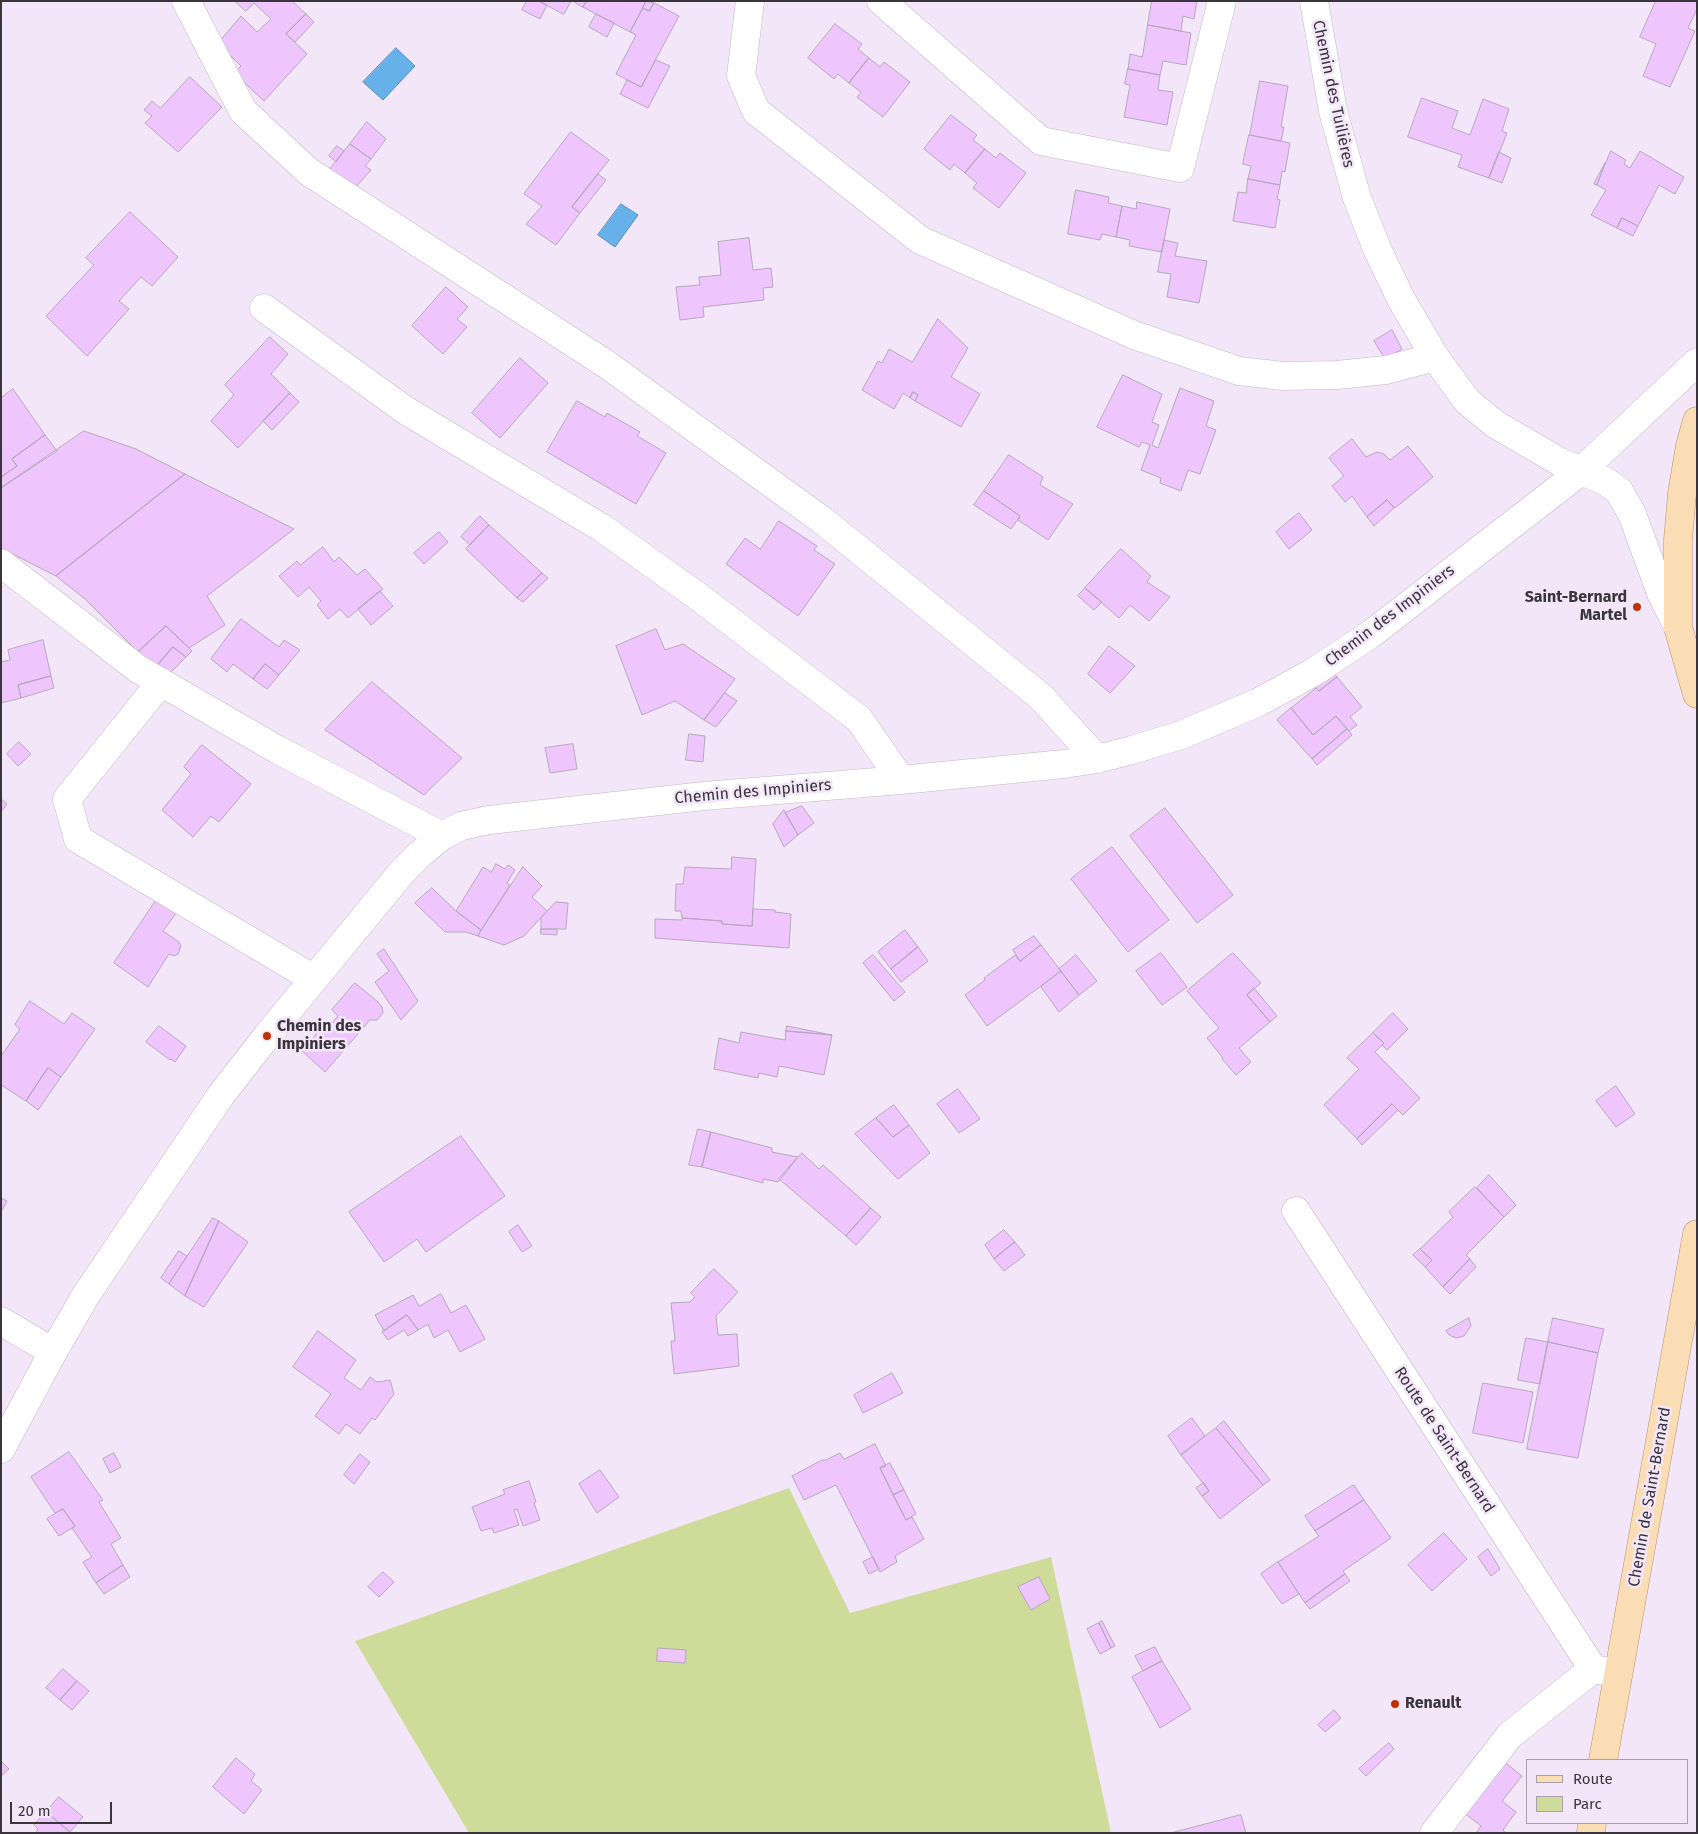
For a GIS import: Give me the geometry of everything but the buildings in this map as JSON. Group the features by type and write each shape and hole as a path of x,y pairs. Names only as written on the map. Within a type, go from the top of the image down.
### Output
{"main road":[{"path":"1695,683 1678,627 1679,530 1682,494 1690,446 1697,422"},
{"name":"Chemin de Saint-Bernard","path":"1603,1759 1605,1671 1690,1312 1697,1234"}],"street":[{"path":"186,1 243,111 309,172 606,364 822,520 1041,696 1097,759"},
{"path":"750,1 741,76 756,111 920,240 1134,335 1239,371 1283,376 1337,375 1386,370 1435,356"},
{"path":"881,1 1041,141 1180,168 1222,1"},
{"name":"Chemin des Tuilières","path":"1314,1 1334,111 1357,198 1378,251 1402,299 1435,356 1467,401 1495,424 1560,462 1605,481 1619,491 1632,514 1661,593 1678,627"},
{"path":"264,308 405,410 602,528 696,594 859,719 901,780"},
{"name":"Chemin des Impiniers","path":"1,1449 86,1295 221,1095 402,872 442,836 461,826 529,814 704,796 901,780 1064,764 1097,759 1181,734 1257,703 1312,673 1370,634 1580,472 1697,362"},
{"path":"1,563 138,669 278,750 442,836"},
{"path":"161,682 67,799 78,839 314,979"},
{"name":"Route de Saint-Bernard","path":"1296,1210 1605,1671"},
{"path":"1,1321 53,1352"},
{"path":"1434,1833 1510,1735 1605,1671"}],"green space":[{"path":"789,1488 850,1613 1051,1557 1111,1833 469,1833 355,1641"}],"water":[{"path":"396,48 415,66 383,100 363,82"},
{"path":"621,204 638,215 615,247 598,235"}],"place":[{"name":"Saint-Bernard Martel","path":"1637,607"},
{"name":"Chemin des Impiniers","path":"267,1036"},
{"name":"Renault","path":"1395,1704"}]}
